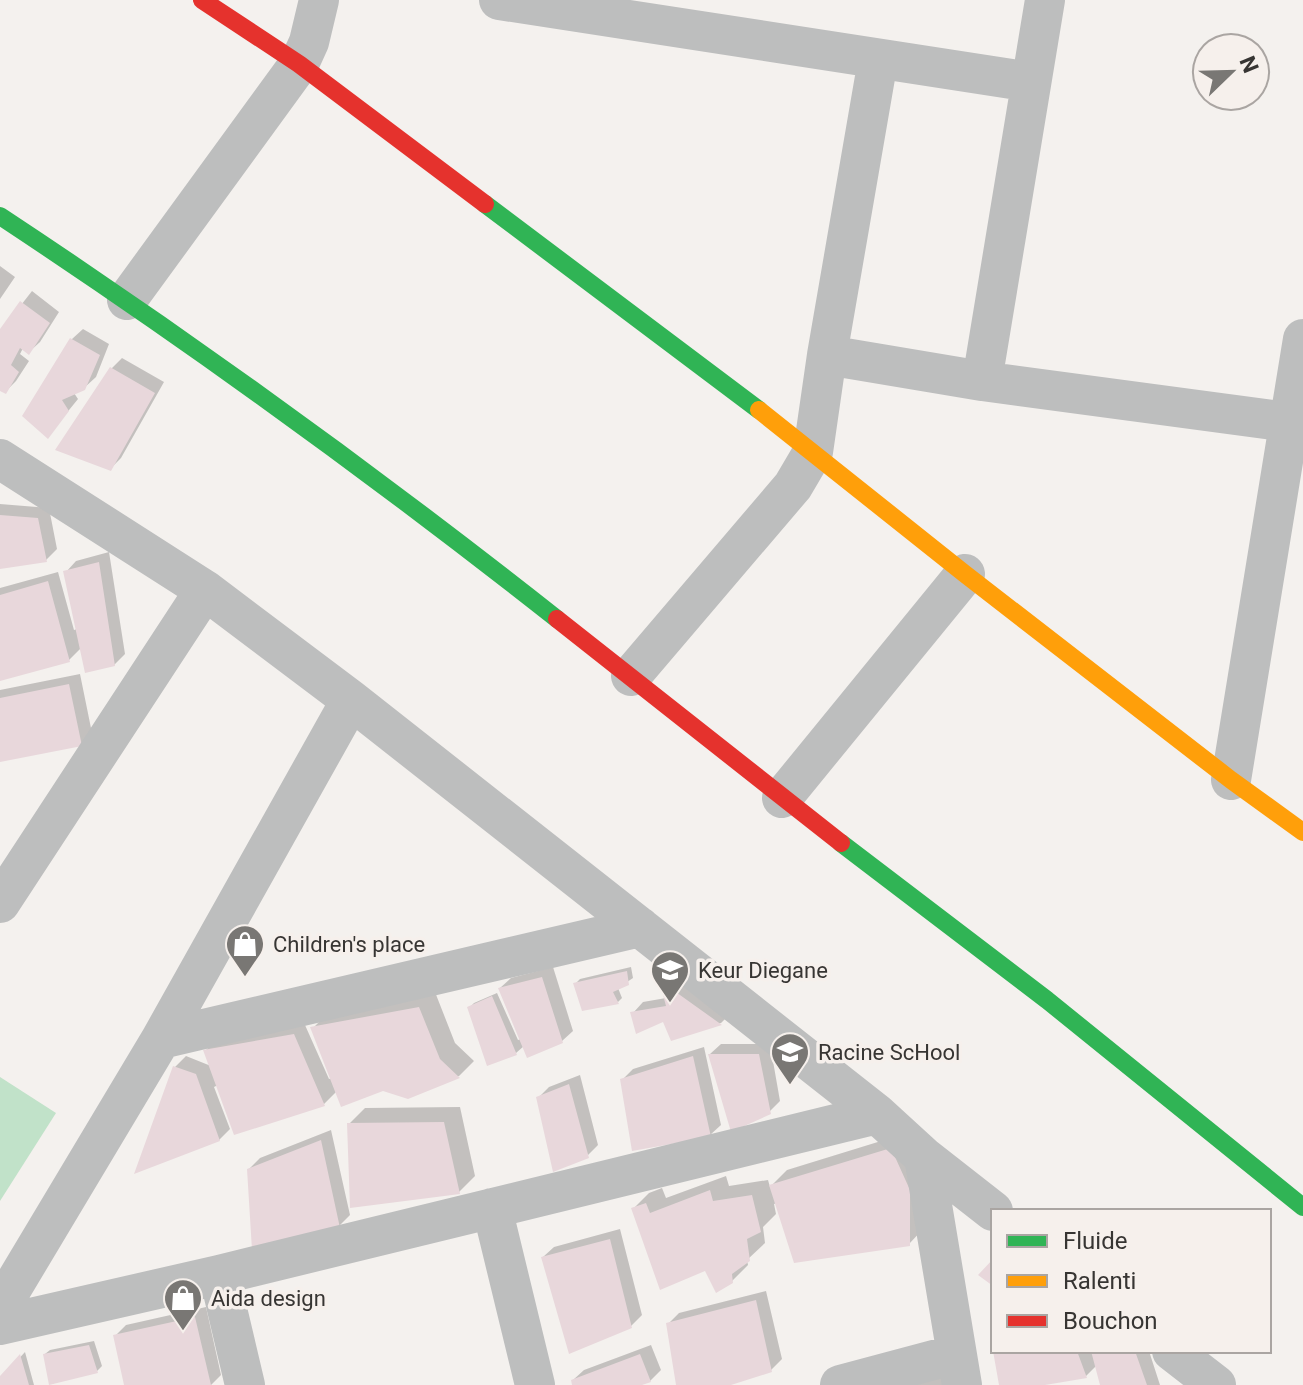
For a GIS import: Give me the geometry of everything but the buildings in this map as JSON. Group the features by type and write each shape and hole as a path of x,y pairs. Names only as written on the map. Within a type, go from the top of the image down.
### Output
{"main road":[{"path":"202,0 299,64 813,452 965,574 1303,832"},
{"path":"0,216 127,300 443,529 782,798 1047,1000 1303,1207"}],"street":[{"path":"127,300 299,64 309,42 319,0"},
{"path":"499,0 1031,82"},
{"path":"982,381 1045,0"},
{"path":"631,676 793,486 813,452 878,60"},
{"path":"1231,780 1296,423 1303,339"},
{"path":"827,355 982,381 1296,423"},
{"path":"0,459 205,590 351,700 877,1114 924,1157 991,1209"},
{"path":"782,798 965,574"},
{"path":"2,887 205,590"},
{"path":"0,1308 161,1039 351,700"},
{"path":"161,1039 640,927"},
{"path":"0,1325 219,1275 877,1114"},
{"path":"840,1385 959,1370 924,1157"},
{"path":"492,1208 535,1385"},
{"path":"219,1275 245,1385"},
{"path":"1175,1353 1216,1385"}],"green space":[{"path":"0,1077 56,1113 0,1201"}],"traffic: fast":[{"path":"485,204 759,410"},
{"path":"0,216 283,412 557,619"},
{"path":"841,843 1047,1000 1303,1207"}],"traffic: slow":[{"path":"759,410 965,574 1303,832"}],"traffic: jam":[{"path":"202,0 299,64 485,204"},
{"path":"557,619 841,843"}],"place":[{"name":"Children's place","path":"245,978"},
{"name":"Keur Diegane","path":"670,1004"},
{"name":"Racine ScHool","path":"790,1086"},
{"name":"Aida design","path":"183,1332"}]}
